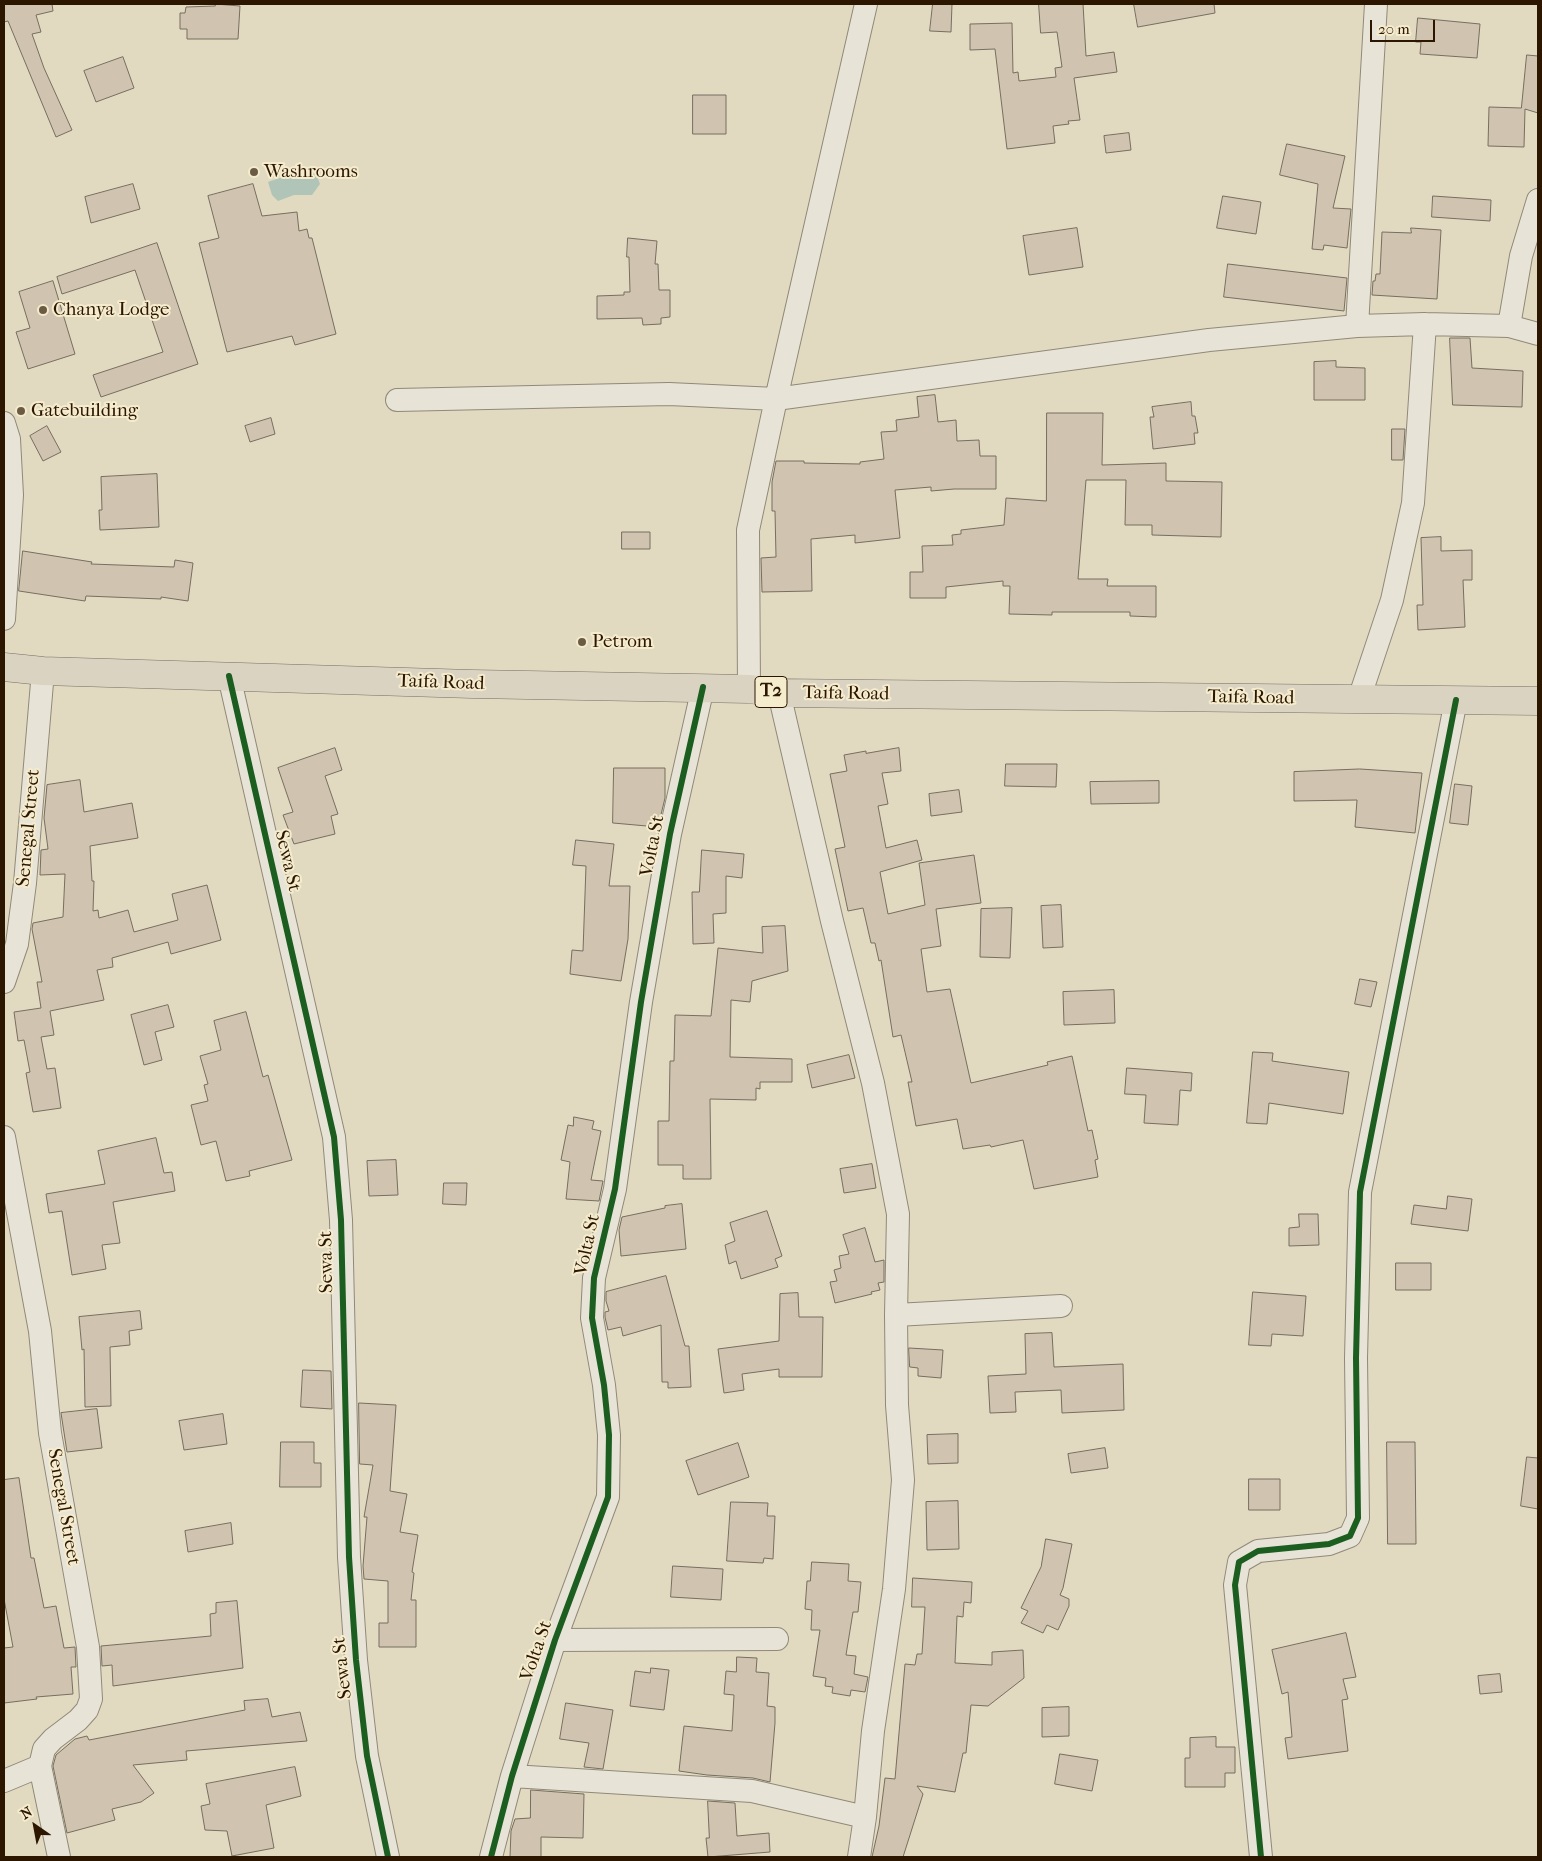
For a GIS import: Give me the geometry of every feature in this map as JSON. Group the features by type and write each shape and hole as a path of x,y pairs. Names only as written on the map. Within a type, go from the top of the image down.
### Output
{"highway":[{"name":"Taifa Road","path":"4,667 43,671 472,684 748,689 779,693 1538,701"}],"street":[{"path":"748,689 748,530 866,4"},
{"path":"1357,326 1376,4"},
{"path":"1509,326 1522,256 1538,200"},
{"path":"397,400 669,394 776,399 1209,340 1357,326 1425,324 1509,326 1538,334"},
{"path":"1358,699 1392,600 1413,503 1425,324"},
{"path":"4,423 9,439 12,496 4,619"},
{"name":"Senegal Street","path":"4,982 17,944 25,883 43,671"},
{"name":"Sewa St","path":"230,676 334,1137 341,1220 349,1557 356,1660 367,1756 388,1857"},
{"name":"Volta St","path":"491,1857 512,1776 555,1640 608,1497 608,1427 604,1385 592,1318 594,1278 615,1189 641,1002 670,834 703,688"},
{"path":"779,693 832,921 874,1083 898,1214 897,1405 903,1480 894,1588 873,1731 865,1817 859,1857"},
{"path":"1261,1857 1235,1585 1237,1569 1239,1562 1258,1551 1328,1544 1350,1536 1358,1518 1356,1358 1360,1192 1456,700"},
{"name":"Senegal Street","path":"4,1137 40,1331 50,1433 88,1647 91,1690 91,1699 86,1710 78,1720 53,1739 44,1749 40,1766"},
{"path":"896,1315 1061,1306"},
{"path":"555,1640 777,1639"},
{"path":"4,1781 40,1766 59,1857"},
{"path":"512,1776 752,1791 865,1817"}],"shaded area":[{"path":"311,171 317,176 320,184 312,195 294,195 278,201 272,195 268,182 285,177 295,178"}],"building":[{"path":"4,4 52,4 53,11 36,15 41,32 32,34 44,68 72,130 56,137 8,21 4,22"},
{"path":"215,4 240,6 238,39 187,39 187,29 180,29 180,13 185,13 186,7 215,6"},
{"path":"933,4 952,4 951,32 930,31"},
{"path":"1039,4 1083,4 1086,56 1114,52 1117,72 1074,78 1080,120 1068,121 1069,124 1053,126 1055,143 1007,149 995,49 970,50 970,24 1012,23 1013,73 1018,72 1019,81 1056,77 1055,68 1062,67 1057,32 1041,33"},
{"path":"1134,4 1214,4 1215,13 1138,27"},
{"path":"1418,18 1480,24 1477,58 1420,54 1421,42 1416,42"},
{"path":"1527,55 1538,56 1538,113 1525,109 1524,147 1488,146 1489,107 1521,108"},
{"path":"123,57 134,88 96,102 84,71"},
{"path":"693,95 726,95 726,134 693,134"},
{"path":"1129,133 1131,150 1106,153 1104,136"},
{"path":"1287,144 1345,156 1333,208 1351,209 1347,248 1324,245 1323,250 1312,249 1318,184 1280,175"},
{"path":"133,184 140,209 91,223 85,197"},
{"path":"253,184 262,216 297,212 299,231 307,229 309,238 312,238 336,334 295,345 292,336 227,352 199,243 219,238 208,196"},
{"path":"1223,196 1261,202 1256,234 1217,228"},
{"path":"1433,196 1491,200 1490,221 1432,217"},
{"path":"1077,228 1083,267 1029,275 1023,236"},
{"path":"1411,228 1441,230 1437,299 1372,295 1373,281 1375,281 1376,274 1380,274 1382,232 1411,233"},
{"path":"628,238 657,241 655,264 658,264 659,290 670,290 670,317 661,318 661,324 643,325 642,318 597,319 597,296 624,295 624,292 630,292 629,257 627,257"},
{"path":"157,243 198,364 101,397 93,375 163,352 135,270 62,294 57,277"},
{"path":"1228,264 1347,278 1344,311 1224,297"},
{"name":"Chanya Lodge","path":"53,281 75,354 28,369 16,332 30,328 19,292"},
{"path":"1450,338 1470,338 1472,368 1523,371 1522,407 1453,405"},
{"path":"1336,361 1336,367 1365,368 1365,400 1314,400 1314,362"},
{"path":"935,395 938,422 956,420 957,441 979,440 980,456 996,456 996,489 931,491 931,487 895,490 900,538 855,543 855,535 811,539 812,591 762,592 761,558 776,557 775,511 772,511 772,482 776,461 860,464 860,462 884,459 881,432 897,431 896,420 919,417 917,397"},
{"path":"1191,402 1192,416 1195,416 1198,433 1194,433 1195,444 1153,449 1150,417 1154,417 1152,407"},
{"path":"1047,413 1103,413 1102,465 1166,463 1166,481 1222,482 1221,537 1152,535 1152,525 1125,525 1126,480 1086,480 1078,579 1108,579 1107,586 1156,586 1156,617 1130,616 1130,612 1052,612 1052,615 1009,614 1010,586 1003,586 1003,581 946,587 946,598 910,598 910,572 923,572 922,546 953,545 952,535 961,534 961,530 1004,525 1006,498 1046,501"},
{"path":"271,418 275,434 250,442 245,426"},
{"path":"47,426 61,452 43,461 30,436"},
{"path":"1392,429 1405,429 1403,460 1392,460"},
{"path":"157,474 159,527 100,530 99,510 102,510 101,477"},
{"path":"622,532 650,532 650,549 622,549"},
{"path":"1441,537 1441,551 1472,550 1472,580 1463,580 1465,627 1418,630 1417,605 1423,605 1421,538"},
{"path":"23,551 92,562 91,564 174,567 175,560 193,563 188,601 161,597 161,599 86,596 85,601 19,591"},
{"path":"335,748 342,770 325,776 338,814 331,816 335,834 294,844 283,815 293,812 278,768"},
{"path":"899,748 901,771 882,773 888,804 878,806 886,848 917,840 922,860 880,872 888,914 925,905 919,863 974,855 981,903 936,909 941,946 921,949 927,992 950,989 971,1083 1048,1065 1047,1062 1072,1056 1088,1131 1092,1130 1098,1159 1095,1160 1098,1177 1034,1189 1023,1140 991,1147 990,1145 963,1149 957,1119 916,1126 908,1082 912,1082 901,1035 893,1037 881,960 879,961 875,943 871,943 863,908 848,911 835,849 845,847 830,774 847,771 844,755"},
{"path":"1006,764 1057,764 1056,787 1005,786"},
{"path":"614,768 665,768 665,798 658,827 613,823"},
{"path":"1360,769 1422,773 1415,833 1355,827 1357,800 1294,801 1294,772"},
{"path":"80,780 84,812 132,803 138,838 90,846 92,881 94,881 93,911 98,910 99,918 128,910 134,932 178,920 172,894 207,885 221,940 171,954 168,942 112,958 113,967 97,970 104,1000 50,1011 54,1035 41,1037 47,1069 55,1068 61,1108 33,1112 26,1073 30,1072 24,1040 18,1041 14,1012 41,1008 37,982 42,982 32,929 33,923 63,917 65,874 40,875 41,850 48,849 44,818 47,785"},
{"path":"1159,781 1159,803 1091,804 1090,782"},
{"path":"1455,784 1472,786 1468,825 1450,823"},
{"path":"959,790 962,812 931,816 929,794"},
{"path":"576,840 614,844 609,886 630,886 628,939 621,981 570,974 572,950 583,951 586,866 573,865"},
{"path":"702,850 744,854 742,878 726,876 726,913 713,914 714,943 693,944 692,892 699,892"},
{"path":"1061,905 1063,947 1043,948 1041,906"},
{"path":"1012,908 1010,958 980,957 981,909"},
{"path":"785,926 788,971 752,981 750,1002 731,1000 730,1057 792,1059 792,1082 760,1082 760,1089 756,1088 756,1100 710,1099 711,1179 683,1179 683,1165 658,1165 658,1121 669,1121 670,1061 674,1061 675,1015 711,1016 718,948 763,953 762,927"},
{"path":"1360,979 1377,982 1371,1007 1355,1004"},
{"path":"1114,990 1115,1023 1064,1025 1063,992"},
{"path":"168,1005 174,1027 155,1032 162,1060 144,1065 131,1015"},
{"path":"246,1012 263,1077 268,1075 292,1160 249,1171 250,1176 226,1181 216,1141 201,1145 191,1105 208,1101 204,1085 208,1084 200,1056 221,1050 214,1021"},
{"path":"1253,1052 1273,1053 1272,1061 1349,1072 1343,1114 1269,1103 1267,1124 1247,1123"},
{"path":"849,1055 855,1078 812,1088 807,1065"},
{"path":"1127,1068 1192,1073 1191,1091 1180,1090 1178,1125 1144,1123 1146,1095 1125,1094"},
{"path":"574,1117 594,1121 592,1129 601,1131 591,1180 603,1181 599,1201 566,1199 570,1162 561,1160 568,1125 573,1126"},
{"path":"156,1138 164,1173 172,1172 175,1191 113,1202 120,1243 102,1245 106,1269 72,1275 62,1211 49,1213 46,1194 105,1184 98,1151"},
{"path":"396,1160 398,1195 369,1196 367,1161"},
{"path":"872,1164 876,1188 844,1193 840,1169"},
{"path":"444,1183 467,1183 466,1205 443,1204"},
{"path":"1448,1196 1472,1199 1468,1231 1411,1224 1414,1205 1446,1209"},
{"path":"682,1204 686,1249 621,1256 619,1230 622,1217 665,1208 665,1206"},
{"path":"767,1211 782,1256 775,1259 778,1267 741,1279 736,1261 729,1264 725,1245 735,1241 730,1223"},
{"path":"1299,1214 1318,1214 1319,1245 1289,1246 1289,1228 1299,1227"},
{"path":"865,1228 875,1262 884,1260 884,1282 878,1283 880,1290 871,1292 872,1294 835,1303 830,1282 837,1281 834,1270 841,1268 839,1256 849,1254 843,1235"},
{"path":"1396,1263 1431,1263 1431,1290 1396,1290"},
{"path":"666,1276 685,1346 689,1346 691,1387 668,1388 668,1382 662,1382 661,1325 623,1336 621,1327 608,1330 605,1317 605,1312 609,1311 606,1292"},
{"path":"1253,1292 1306,1296 1303,1336 1272,1334 1271,1346 1249,1345"},
{"path":"798,1293 799,1317 823,1317 822,1377 779,1377 779,1369 742,1374 744,1390 724,1393 718,1349 779,1341 780,1294"},
{"path":"140,1311 142,1329 129,1331 130,1345 110,1347 111,1406 85,1407 84,1349 82,1350 79,1317"},
{"path":"1052,1333 1054,1367 1123,1364 1124,1410 1062,1413 1061,1390 1015,1392 1016,1412 990,1413 988,1376 1026,1374 1025,1334"},
{"path":"909,1348 943,1350 941,1378 918,1376 918,1368 910,1367"},
{"path":"303,1370 331,1371 332,1409 301,1407"},
{"path":"359,1403 396,1405 390,1491 407,1494 400,1532 418,1535 412,1572 414,1573 411,1600 416,1600 416,1647 379,1647 379,1623 388,1623 388,1581 364,1579 363,1566 367,1517 364,1517 373,1465 360,1464"},
{"path":"97,1409 102,1448 67,1452 61,1413"},
{"path":"223,1414 227,1444 184,1450 179,1421"},
{"path":"958,1434 958,1463 928,1464 927,1435"},
{"path":"281,1442 314,1442 314,1463 321,1463 321,1487 280,1487"},
{"path":"1387,1442 1415,1442 1416,1544 1388,1544"},
{"path":"738,1443 749,1477 698,1495 686,1461"},
{"path":"1105,1448 1108,1468 1071,1473 1068,1454"},
{"path":"1527,1457 1538,1458 1538,1509 1521,1506"},
{"path":"19,1478 31,1558 34,1558 44,1608 56,1606 64,1648 75,1647 76,1667 71,1667 73,1694 36,1697 37,1699 4,1703 4,1648 13,1647 4,1599 4,1480"},
{"path":"1249,1479 1280,1479 1280,1510 1249,1510"},
{"path":"958,1501 959,1549 927,1550 926,1502"},
{"path":"731,1502 768,1503 767,1516 775,1516 773,1559 764,1558 763,1563 727,1561"},
{"path":"231,1523 233,1544 188,1552 185,1531"},
{"path":"1046,1539 1072,1544 1060,1595 1069,1599 1069,1606 1058,1630 1047,1625 1043,1633 1021,1623 1028,1611 1021,1608 1041,1567"},
{"path":"812,1562 849,1564 848,1581 861,1582 858,1612 853,1612 846,1655 856,1656 854,1674 868,1677 865,1692 851,1690 850,1696 832,1693 833,1687 825,1686 826,1678 813,1676 820,1630 811,1630 812,1610 805,1609 807,1581 810,1581"},
{"path":"673,1566 723,1569 721,1600 671,1597"},
{"path":"913,1578 972,1582 971,1603 964,1602 963,1617 957,1616 955,1663 992,1665 992,1652 1023,1650 1024,1678 988,1706 971,1705 966,1753 963,1753 955,1792 917,1786 923,1794 903,1857 872,1857 879,1826 885,1778 895,1779 905,1664 915,1665 917,1654 922,1654 925,1607 912,1607"},
{"path":"237,1601 243,1668 113,1686 112,1665 102,1666 101,1646 211,1636 210,1614 216,1613 216,1603"},
{"path":"1346,1633 1356,1677 1343,1679 1348,1699 1342,1700 1348,1751 1288,1759 1285,1738 1292,1737 1288,1692 1282,1694 1272,1650"},
{"path":"737,1657 757,1658 756,1672 769,1673 767,1706 775,1707 770,1782 753,1778 679,1771 684,1726 732,1731 734,1695 724,1694 726,1671 736,1672"},
{"path":"651,1668 669,1670 664,1710 630,1706 635,1671 650,1673"},
{"path":"1500,1674 1502,1692 1480,1694 1478,1676"},
{"path":"268,1699 272,1717 300,1712 307,1741 186,1751 187,1760 133,1765 154,1793 141,1802 112,1809 115,1820 67,1833 53,1766 56,1755 75,1739 87,1736 89,1740 245,1710 244,1701"},
{"path":"566,1703 613,1710 603,1769 584,1767 589,1743 560,1739"},
{"path":"1069,1707 1069,1736 1042,1737 1042,1708"},
{"path":"1216,1737 1216,1747 1235,1747 1235,1773 1225,1773 1225,1787 1185,1787 1185,1758 1190,1758 1190,1738"},
{"path":"1060,1754 1098,1760 1092,1791 1055,1784"},
{"path":"295,1767 301,1796 266,1805 274,1848 232,1856 227,1831 205,1830 201,1806 210,1804 206,1784"},
{"path":"531,1790 584,1794 583,1838 541,1837 541,1857 510,1857 511,1831 515,1819 530,1818"},
{"path":"708,1801 735,1803 737,1836 769,1833 770,1852 708,1857 706,1838 709,1838"}],"cycle path":[{"path":"229,676 334,1137 341,1220 349,1557 356,1660 367,1756 388,1857"},
{"path":"491,1857 512,1776 555,1640 608,1497 609,1435 604,1385 592,1318 594,1278 615,1189 641,1002 670,834 703,687"},
{"path":"1261,1857 1235,1585 1239,1562 1258,1551 1329,1544 1350,1536 1358,1518 1356,1358 1360,1192 1456,700"}],"place":[{"name":"Washrooms","path":"254,172"},
{"name":"Chanya Lodge","path":"43,310"},
{"name":"Gatebuilding","path":"21,411"},
{"name":"Petrom","path":"582,642"}]}
